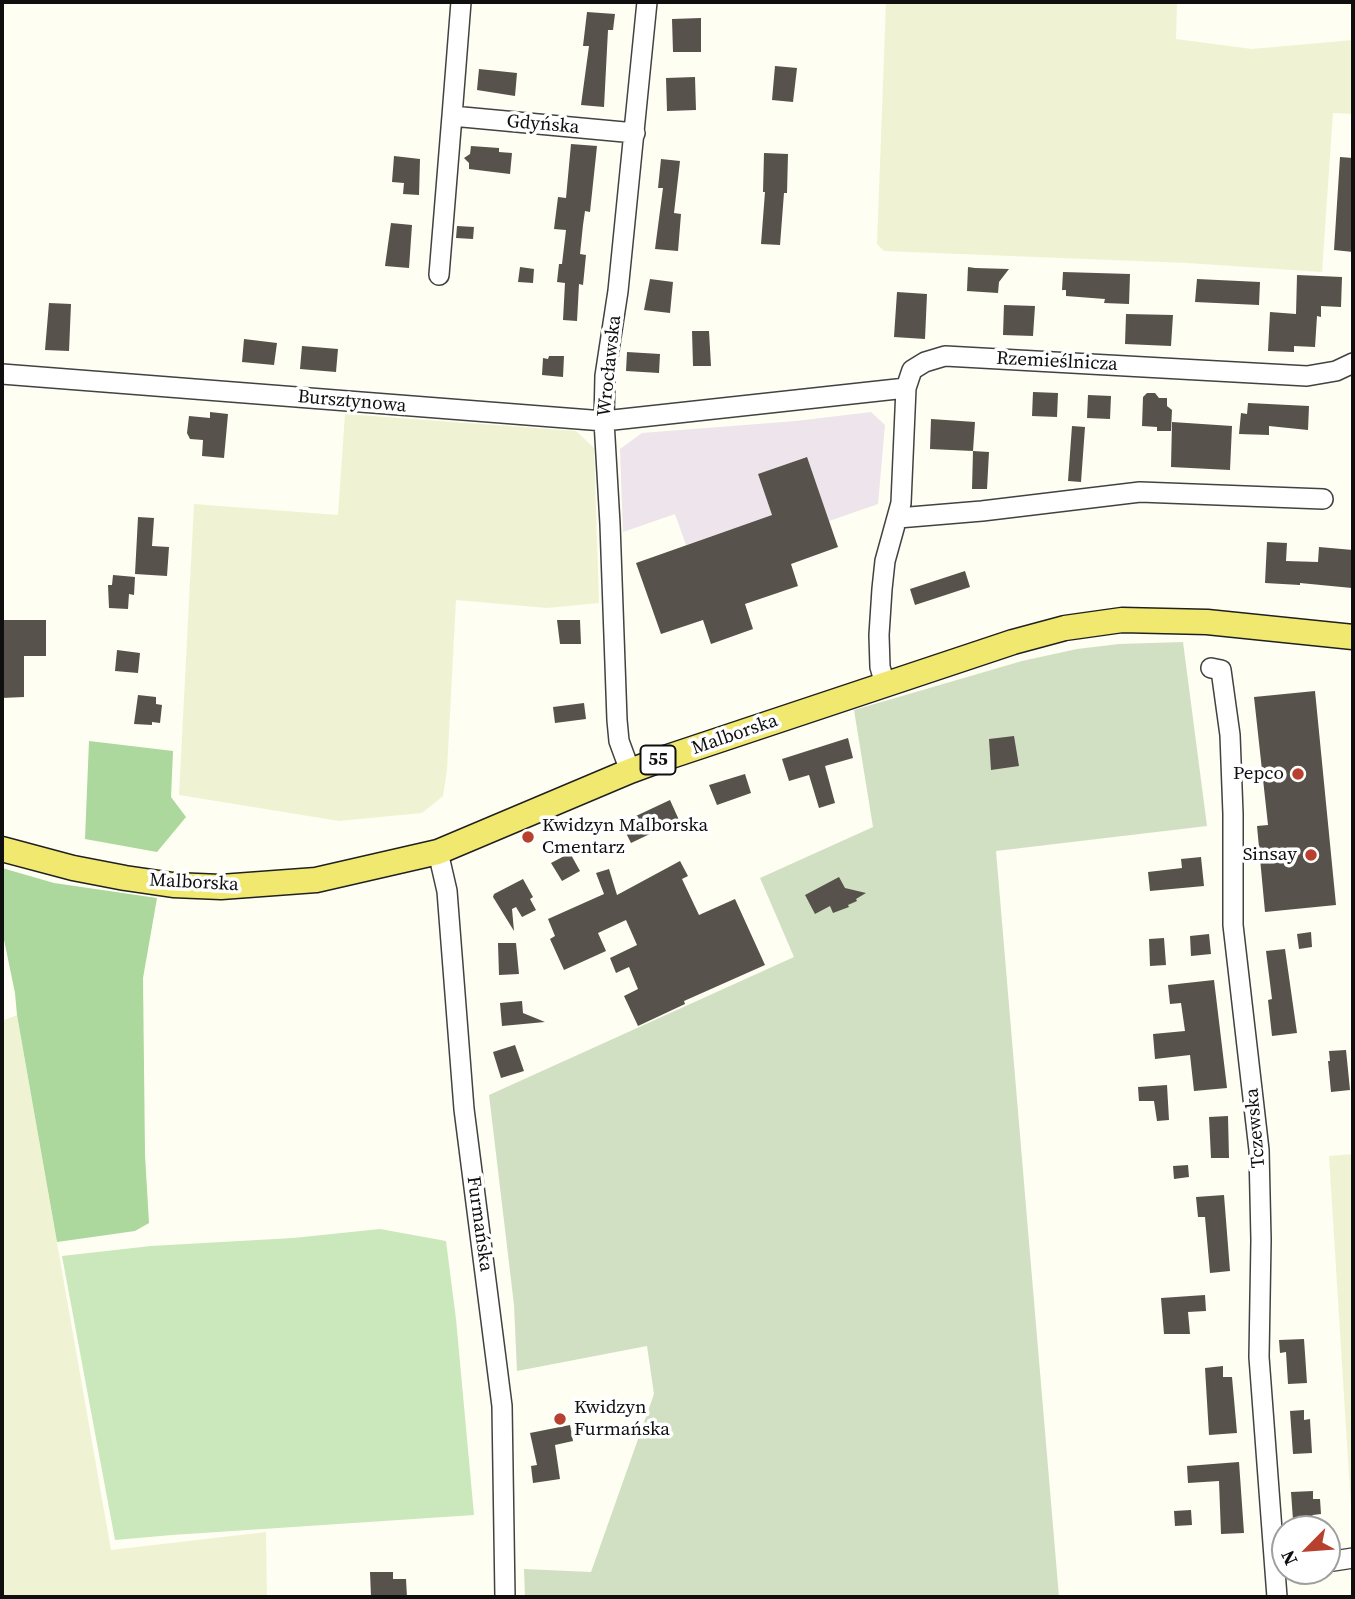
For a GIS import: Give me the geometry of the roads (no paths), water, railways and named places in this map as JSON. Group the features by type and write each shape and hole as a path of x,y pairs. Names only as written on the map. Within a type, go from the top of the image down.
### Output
{"main road":[{"name":"Malborska","path":"2,849 73,868 173,885 221,887 316,880 438,852 630,771 884,684 1065,628 1122,620 1207,622 1353,637"}],"street":[{"path":"439,275 461,2"},
{"name":"Wrocławska","path":"630,771 619,741 617,720 604,421 606,376 618,291 647,2"},
{"name":"Gdyńska","path":"452,116 635,133"},
{"name":"Rzemieślnicza","path":"906,388 912,370 925,362 945,356 1307,376 1336,371 1353,363"},
{"name":"Bursztynowa","path":"2,374 604,421 906,388"},
{"path":"884,684 880,667 879,635 885,561 901,503 906,388"},
{"path":"898,518 1140,492 1323,499"},
{"name":"Tczewska","path":"1211,668 1221,670 1230,735 1233,925 1259,1150 1259,1357 1275,1515"},
{"name":"Furmańska","path":"438,852 447,891 464,1109 502,1406 505,1597"}],"place":[{"name":"Pepco","path":"1298,774"},
{"name":"Kwidzyn Malborska Cmentarz","path":"528,837"},
{"name":"Sinsay","path":"1311,855"},
{"name":"Kwidzyn Furmańska","path":"560,1419"}]}
